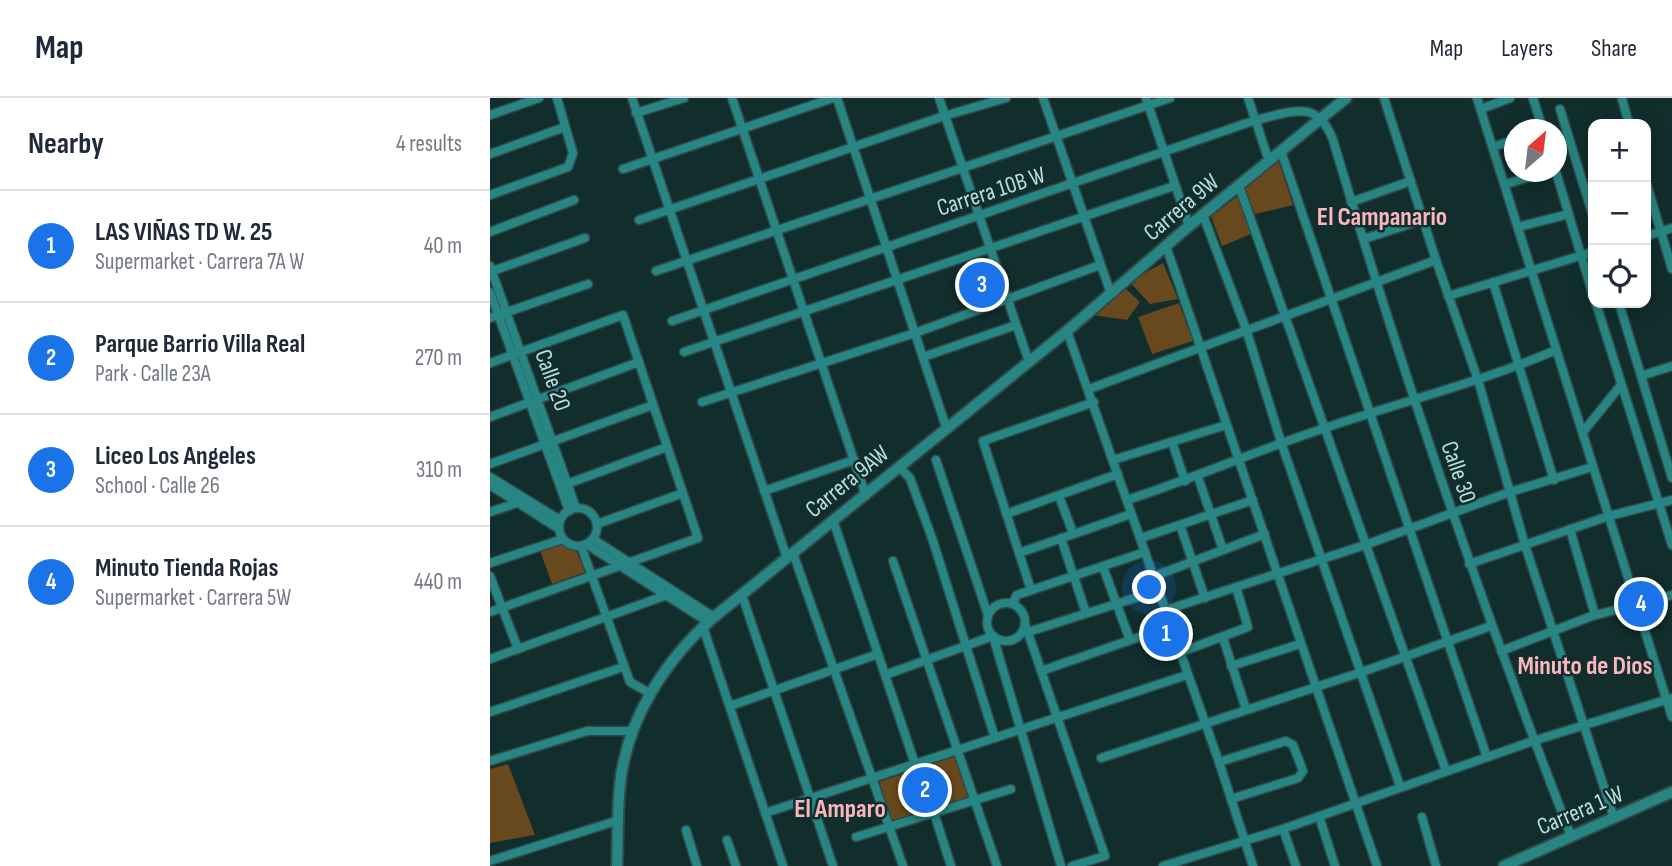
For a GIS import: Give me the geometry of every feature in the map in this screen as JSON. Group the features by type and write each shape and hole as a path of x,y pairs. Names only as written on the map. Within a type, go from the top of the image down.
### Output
{"main road":[{"name":"Carrera 9W","path":"1067,331 1189,226 1346,98"},
{"name":"Carrera 9AW","path":"651,694 662,673 708,622 1067,331"},
{"path":"617,866 620,785 633,731 651,694"},
{"name":"Carrera 1 W","path":"1504,866 1672,792"}],"street":[{"path":"490,115 539,98"},
{"path":"490,195 568,167 573,153 557,98"},
{"path":"632,98 764,491 834,670 903,866"},
{"path":"636,113 684,98"},
{"path":"732,98 866,496"},
{"path":"623,169 835,98 872,200 946,427"},
{"path":"939,98 1029,362"},
{"path":"639,220 944,116 1006,98"},
{"path":"1043,98 1111,294"},
{"path":"656,271 963,169 1148,102 1170,98"},
{"path":"1248,98 1269,161"},
{"path":"1384,98 1422,220 1478,380 1525,545 1614,818"},
{"path":"1478,98 1636,606 1669,699 1672,717"},
{"path":"1481,108 1510,98"},
{"path":"1533,98 1540,119"},
{"path":"1622,99 1628,119"},
{"path":"1148,102 1189,226"},
{"path":"1560,109 1588,200"},
{"name":"Carrera 10B W","path":"672,321 1255,120 1307,111 1323,118"},
{"name":"Calle 30","path":"1323,118 1333,140 1413,399 1469,564 1571,836"},
{"path":"490,154 565,127"},
{"path":"1493,147 1504,143"},
{"path":"1280,151 1487,757"},
{"path":"1351,202 1411,181"},
{"path":"1506,184 1513,182"},
{"path":"1559,182 1588,278"},
{"path":"684,352 1174,186"},
{"path":"1239,186 1287,315 1446,771"},
{"path":"490,232 574,200"},
{"path":"1651,200 1672,269"},
{"path":"1518,227 1569,214"},
{"path":"1203,215 1246,329 1282,445 1401,786"},
{"path":"1364,239 1422,220"},
{"path":"1651,234 1672,228"},
{"path":"491,270 584,238"},
{"path":"1166,246 1377,866"},
{"path":"1448,296 1588,253"},
{"path":"1089,389 1436,260"},
{"path":"702,402 821,361 915,333 1100,265"},
{"name":"Calle 20","path":"491,270 498,316"},
{"path":"1493,282 1521,365 1554,480"},
{"path":"498,316 588,284"},
{"name":"Calle 20","path":"490,292 498,316 517,354 572,509"},
{"path":"1598,308 1672,545"},
{"path":"1621,308 1672,478"},
{"path":"490,363 623,315 698,538 490,612"},
{"path":"923,357 1016,326"},
{"path":"1067,331 1141,538 1157,592 1181,652 1253,866"},
{"path":"1127,500 1198,477 1325,428 1478,380 1556,350"},
{"path":"490,417 639,362"},
{"path":"1641,376 1672,366"},
{"path":"1583,432 1621,385"},
{"path":"1031,590 983,443 985,438 1094,402"},
{"path":"490,464 653,405"},
{"path":"1113,460 1226,425"},
{"name":"Calle 20","path":"548,442 567,484 572,509"},
{"path":"1172,442 1185,481"},
{"path":"567,484 667,447"},
{"path":"764,491 854,460"},
{"path":"936,460 988,615 987,626 993,636 1060,866"},
{"path":"898,467 910,478 995,738"},
{"path":"1166,610 1365,545 1510,492 1592,467"},
{"path":"1006,514 1118,474"},
{"path":"490,477 522,501"},
{"path":"1198,477 1223,550"},
{"path":"490,485 560,524 563,538 574,545 586,543 629,562 708,622 730,706 780,865"},
{"path":"651,694 630,682 623,667 591,576 586,543 597,524 683,494"},
{"path":"1059,496 1073,533"},
{"path":"1141,538 1253,500"},
{"path":"1469,564 1609,516 1672,500"},
{"path":"490,512 522,501"},
{"path":"560,524 572,509 589,512 597,524"},
{"path":"1019,553 1132,514"},
{"path":"834,520 915,764"},
{"path":"1180,525 1205,598"},
{"path":"1570,529 1595,615"},
{"path":"1152,577 1265,534"},
{"path":"490,563 563,538"},
{"path":"1061,538 1086,613"},
{"path":"586,543 670,594"},
{"path":"1012,604 1017,595 1145,552"},
{"path":"893,561 997,866"},
{"path":"1103,567 1129,640"},
{"path":"490,576 518,649"},
{"path":"1181,652 1223,638 1249,625 1236,587"},
{"path":"886,675 993,636 1009,641 1026,628 1157,592"},
{"path":"490,659 670,594"},
{"path":"743,595 833,866"},
{"path":"1501,651 1595,615 1672,595"},
{"path":"988,615 998,605 1012,604 1019,609 1105,856 1072,866"},
{"path":"1041,671 1171,626"},
{"path":"1101,758 1362,672 1491,626"},
{"path":"1223,638 1247,709"},
{"path":"1231,666 1300,644"},
{"path":"730,706 878,654"},
{"path":"490,712 623,667"},
{"path":"765,813 1187,675"},
{"path":"1163,866 1187,862 1535,740 1669,699"},
{"path":"490,761 587,731 633,731"},
{"path":"1219,762 1286,741 1293,745 1303,771 1297,778 1231,799"},
{"path":"856,837 1011,789"},
{"path":"934,813 951,866"},
{"path":"1319,816 1335,866"},
{"path":"1422,817 1437,866"},
{"path":"490,861 619,820"},
{"path":"1283,829 1296,866"},
{"path":"686,830 697,866"},
{"path":"727,840 736,866"}],"shaded area":[{"path":"1277,156 1293,205 1255,214 1242,185"},
{"path":"1242,193 1251,234 1222,246 1211,216"},
{"path":"1163,263 1178,299 1150,304 1127,279 1134,279"},
{"path":"1125,288 1140,302 1127,320 1092,315"},
{"path":"1179,303 1193,341 1152,354 1138,317"},
{"path":"559,541 576,550 585,572 552,584 539,548"},
{"path":"957,756 971,798 893,823 879,782"},
{"path":"508,764 535,835 490,843 490,769"}],"place":[{"name":"Liceo Los Angeles","path":"982,285"},
{"name":"Minuto Tienda Rojas","path":"1641,604"},
{"name":"LAS VIÑAS TD W. 25","path":"1166,634"},
{"name":"Parque Barrio Villa Real","path":"925,790"}],"district":[{"name":"El Campanario","path":"1382,216"},
{"name":"Minuto de Dios","path":"1585,665"},
{"name":"El Amparo","path":"840,808"}]}
